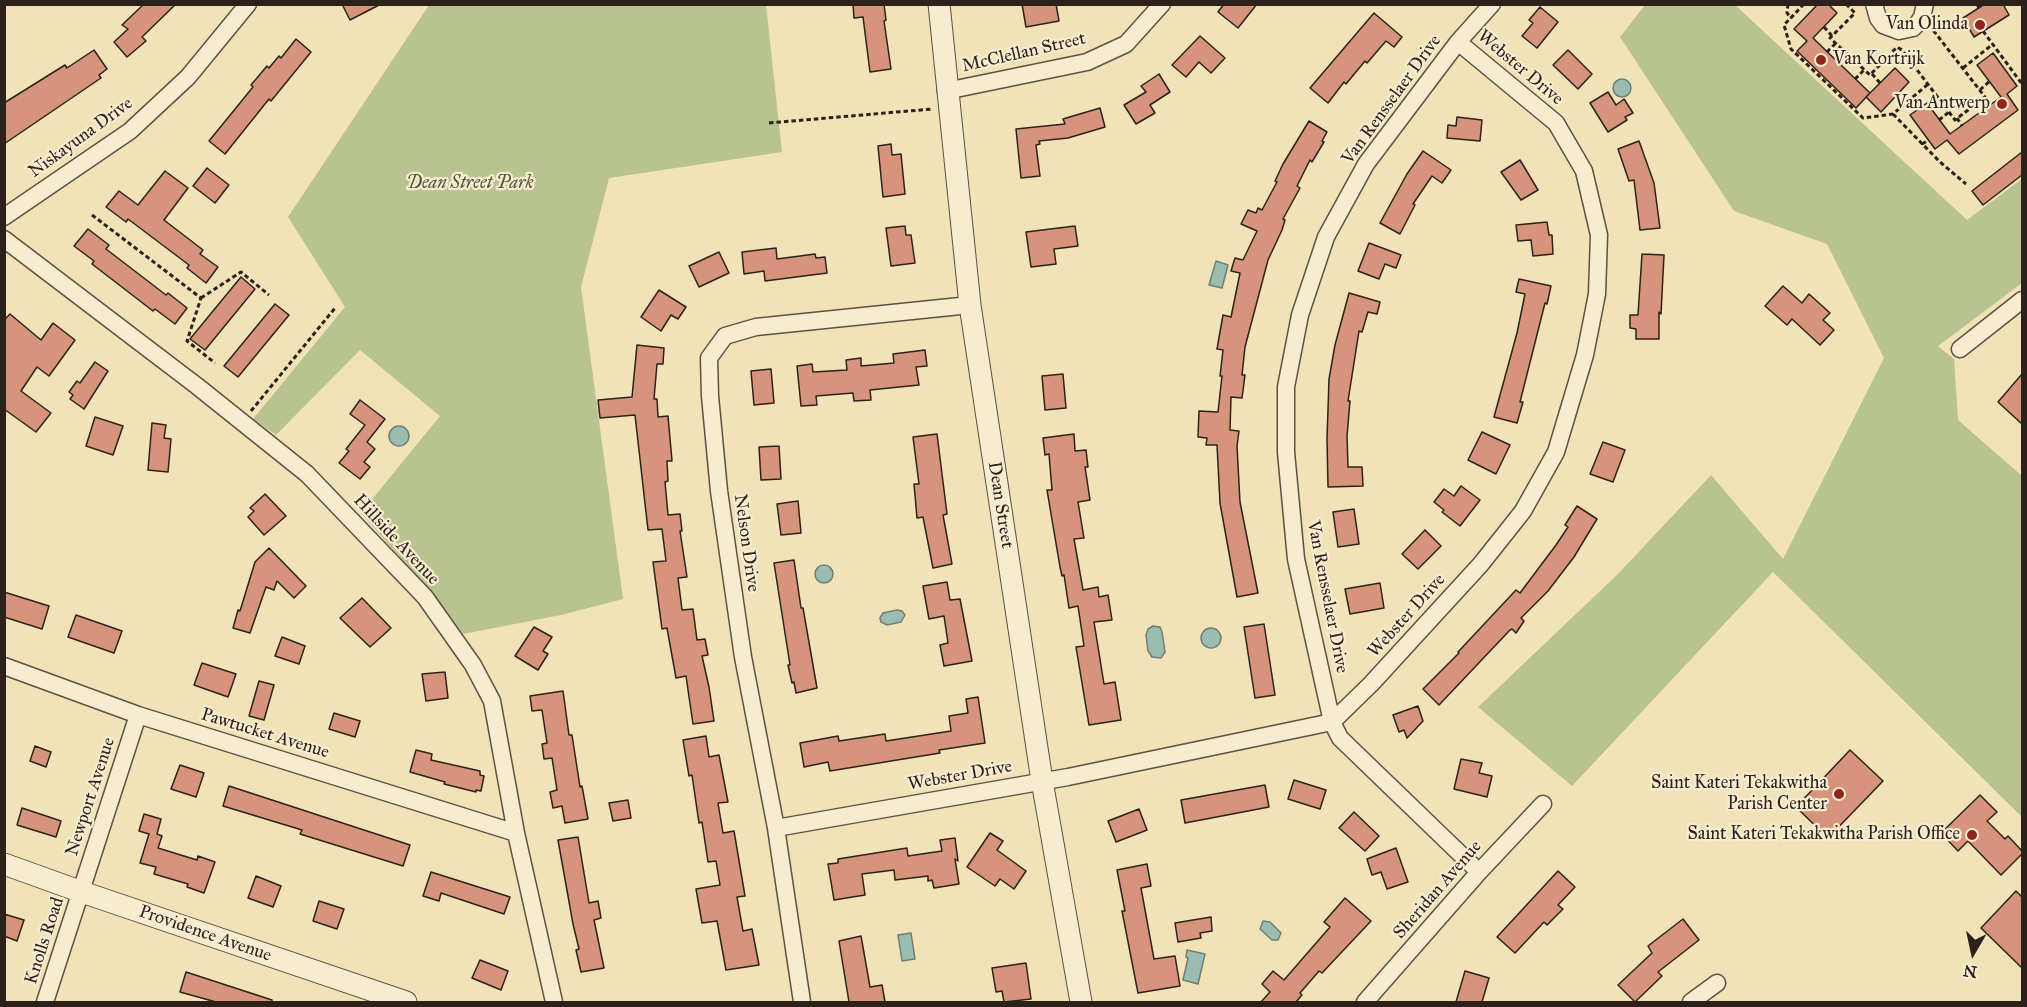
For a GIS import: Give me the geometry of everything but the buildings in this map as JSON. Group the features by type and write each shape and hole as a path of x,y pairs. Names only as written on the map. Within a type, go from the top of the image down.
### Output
{"street":[{"name":"Niskayuna Drive","path":"4,217 130,131 188,77 248,4"},
{"name":"Dean Street","path":"939,4 970,305 1042,781 1081,1002"},
{"name":"McClellan Street","path":"948,99 1087,62 1126,44 1162,4"},
{"name":"Van Rensselaer Drive","path":"1479,872 1340,738 1332,722 1296,559 1286,452 1286,387 1300,315 1326,237 1366,164 1458,42 1492,4"},
{"path":"1874,4 1878,18 1883,25 1899,31 1912,28 1918,23 1925,4"},
{"name":"Webster Drive","path":"776,828 1042,781 1332,722 1371,684 1481,564 1523,511 1556,452 1585,355 1597,294 1599,235 1584,171 1556,123 1458,42"},
{"name":"Hillside Avenue","path":"4,239 307,474 425,597 473,665 492,701 516,833 554,1002"},
{"path":"1959,349 2022,300"},
{"name":"Nelson Drive","path":"802,1002 776,828 743,657 711,408 709,358 725,336 756,327 970,305"},
{"name":"Pawtucket Avenue","path":"4,666 138,715 516,833"},
{"name":"Newport Avenue","path":"81,892 138,715"},
{"name":"Sheridan Avenue","path":"1375,999 1479,872 1543,804"},
{"name":"Providence Avenue","path":"4,864 406,1002"},
{"name":"Knolls Road","path":"45,1002 81,892"},
{"path":"1691,1002 1717,983"}],"path":[{"path":"1788,4 1787,14 1791,18"},
{"path":"1804,4 1784,25 1791,50 1863,118 1893,114 1927,85"},
{"path":"1832,36 1855,13 1846,4"},
{"path":"1824,27 1832,36 1830,38 1880,83"},
{"path":"1933,29 1989,106"},
{"path":"1983,31 2022,84"},
{"path":"1827,52 1836,43"},
{"path":"1962,68 1993,44"},
{"path":"1872,74 1897,47 1902,50 1955,120 1983,99"},
{"path":"1855,79 1864,70"},
{"path":"1979,90 1990,81"},
{"path":"769,123 948,99"},
{"path":"1940,120 1949,112"},
{"path":"1893,114 1966,184"},
{"path":"1957,118 1962,126"},
{"path":"1922,144 1929,140"},
{"path":"92,215 201,298"},
{"path":"215,363 187,341 201,298 241,272 268,295"},
{"path":"242,422 335,308"}],"green space":[{"name":"Dean Street Park","path":"429,5 766,5 782,152 609,178 581,287 623,599 561,615 463,634 435,597 361,513 440,416 360,350 276,435 253,419 345,307 288,217"},
{"path":"1645,5 1735,5 1967,220 2022,179 2022,283 1938,346 1954,359 1958,420 2022,476 2022,817 1773,572 1572,786 1478,707 1618,574 1711,475 1783,559 1884,358 1827,244 1734,211 1620,37"}],"water":[{"path":"1622,79 1628,82 1631,88 1628,94 1622,97 1616,94 1613,88 1616,82"},
{"path":"1216,261 1228,265 1222,288 1209,285"},
{"path":"399,426 406,429 409,436 406,443 399,446 392,443 389,436 392,429"},
{"path":"820,565 828,565 833,570 831,581 820,583 815,578 815,570"},
{"path":"902,611 905,615 901,622 887,625 881,622 880,618 883,613"},
{"path":"1153,626 1160,627 1162,632 1165,652 1161,658 1152,657 1148,651 1146,635 1148,629"},
{"path":"1211,628 1218,631 1221,638 1218,645 1211,648 1204,645 1201,638 1204,631"},
{"path":"1263,921 1270,922 1281,933 1278,940 1272,940 1260,929"},
{"path":"911,933 915,959 902,961 898,935"},
{"path":"1187,950 1205,954 1198,984 1183,980 1188,958 1186,957"}],"place":[{"name":"Van Olinda","path":"1980,25"},
{"name":"Van Kortrijk","path":"1821,60"},
{"name":"Van Antwerp","path":"2002,104"},
{"name":"Saint Kateri Tekakwitha Parish Center","path":"1839,794"},
{"name":"Saint Kateri Tekakwitha Parish Office","path":"1972,835"}]}
